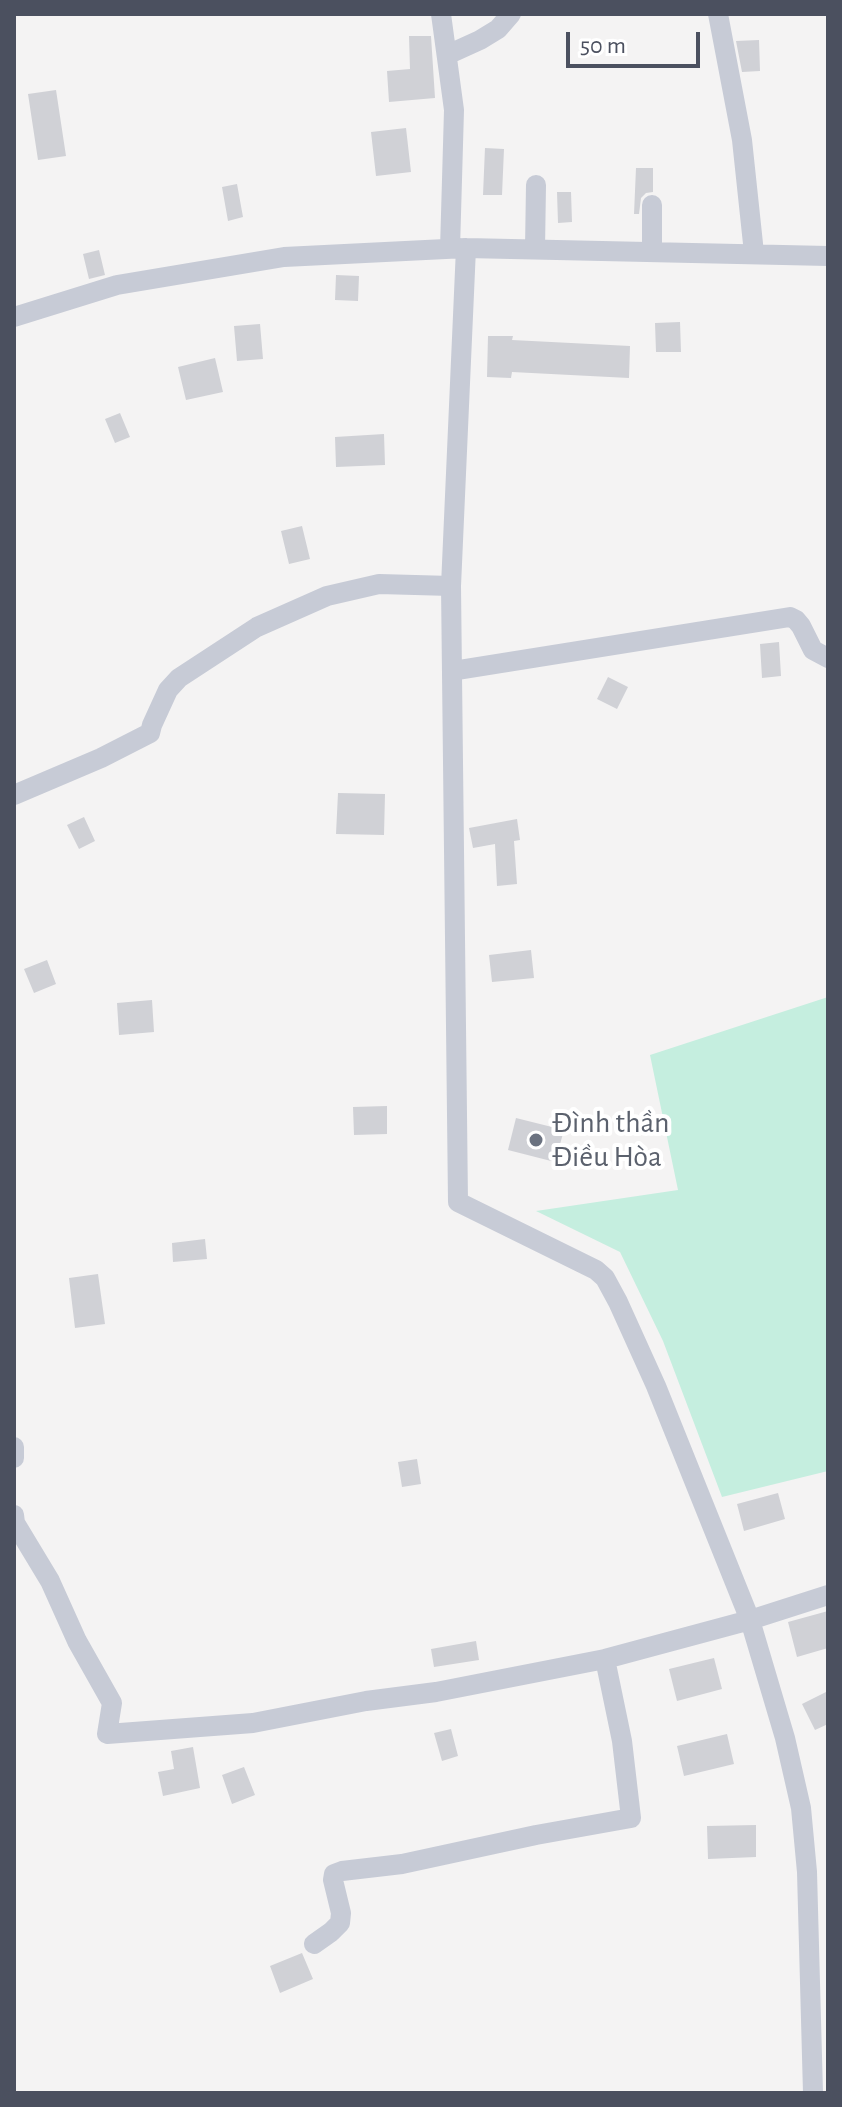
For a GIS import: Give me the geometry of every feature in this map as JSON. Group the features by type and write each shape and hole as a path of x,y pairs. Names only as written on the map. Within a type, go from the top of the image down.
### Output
{"street":[{"path":"441,14 454,110 458,248 451,586 458,1202 596,1270 605,1278 656,1386 750,1620 785,1738 801,1808 807,1872 813,2093"},
{"path":"447,55 489,35 511,14"},
{"path":"718,14 732,33 754,253"},
{"path":"535,249 536,185"},
{"path":"652,205 652,251"},
{"path":"14,317 117,285 284,257 458,248 828,256"},
{"path":"14,795 101,758 150,733 168,690 179,678 257,627 327,596 379,584 451,586"},
{"path":"452,671 790,617 801,626 813,650 828,658"},
{"path":"14,1447 14,1458"},
{"path":"14,1515 15,1523 50,1581 77,1641 112,1703 107,1734 253,1723 366,1701 436,1692 605,1659 750,1620 828,1595"},
{"path":"314,1944 340,1923 334,1874 402,1864 631,1818 622,1741 605,1659"}],"green space":[{"path":"828,997 828,1471 722,1497 663,1341 620,1252 536,1211 678,1190 650,1055"}],"building":[{"path":"409,36 431,36 435,98 389,102 387,71 410,69"},
{"path":"759,40 760,71 742,72 736,41"},
{"path":"56,90 66,156 38,160 28,94"},
{"path":"406,128 411,172 376,176 371,132"},
{"path":"485,148 504,149 502,195 483,195"},
{"path":"636,168 653,168 653,192 641,198 639,214 634,214"},
{"path":"237,184 243,217 228,221 222,187"},
{"path":"557,192 571,192 572,222 558,223"},
{"path":"99,250 105,275 89,279 83,254"},
{"path":"336,275 359,276 358,301 335,300"},
{"path":"680,322 681,352 656,352 655,323"},
{"path":"260,324 263,359 237,361 234,326"},
{"path":"488,336 630,346 629,378 512,372 511,378 487,377"},
{"path":"215,358 223,392 186,400 178,367"},
{"path":"120,413 130,437 115,443 105,419"},
{"path":"384,434 385,465 336,467 335,437"},
{"path":"302,526 310,559 289,564 281,531"},
{"path":"779,642 781,676 762,678 760,644"},
{"path":"608,677 628,687 617,709 597,699"},
{"path":"338,793 385,794 384,835 336,834"},
{"path":"84,817 95,841 79,849 67,825"},
{"path":"517,819 520,840 514,841 517,884 497,886 495,844 473,848 469,828"},
{"path":"531,950 534,978 492,982 489,955"},
{"path":"47,960 56,984 34,993 24,969"},
{"path":"152,1000 154,1032 119,1035 117,1003"},
{"path":"387,1106 387,1134 354,1135 353,1107"},
{"name":"Đình thần Điều Hòa","path":"516,1118 564,1130 555,1162 508,1150"},
{"path":"205,1239 207,1259 173,1262 172,1243"},
{"path":"98,1274 105,1324 75,1328 69,1278"},
{"path":"417,1459 421,1484 402,1487 398,1462"},
{"path":"778,1493 785,1519 744,1531 737,1504"},
{"path":"828,1611 828,1648 797,1657 788,1622"},
{"path":"476,1641 479,1660 434,1667 431,1649"},
{"path":"714,1658 722,1689 677,1701 669,1669"},
{"path":"828,1691 828,1724 815,1730 802,1704"},
{"path":"451,1729 458,1756 442,1761 434,1733"},
{"path":"727,1734 734,1764 684,1776 677,1746"},
{"path":"193,1747 200,1788 163,1796 158,1772 174,1769 171,1751"},
{"path":"244,1767 255,1795 232,1804 222,1775"},
{"path":"756,1825 756,1857 708,1859 707,1826"},
{"path":"302,1953 313,1979 280,1993 270,1966"}],"place":[{"name":"Đình thần Điều Hòa","path":"536,1140"}]}
